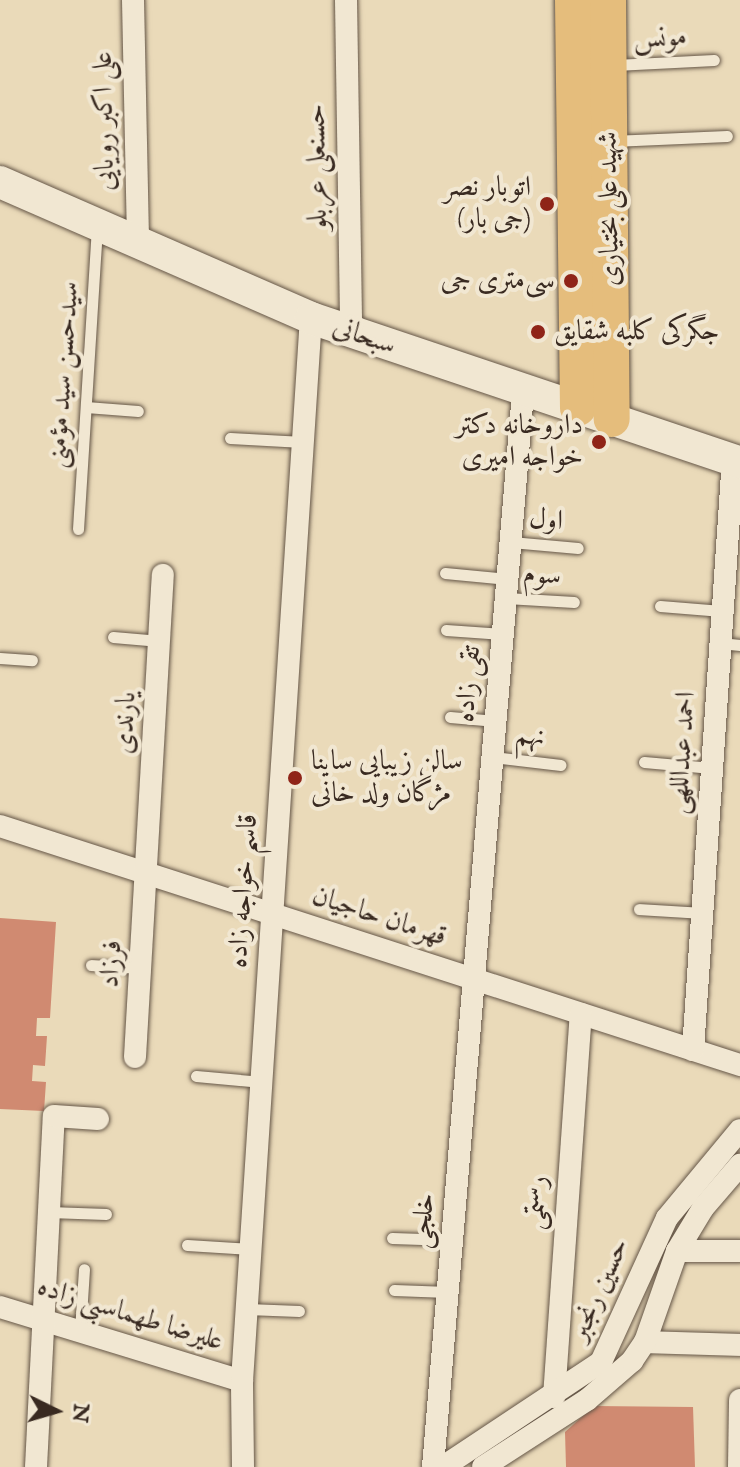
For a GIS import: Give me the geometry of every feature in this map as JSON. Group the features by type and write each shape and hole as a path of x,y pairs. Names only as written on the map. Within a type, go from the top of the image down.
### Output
{"main road":[{"name":"شهید علی بختیاری","path":"573,0 578,408"},
{"name":"شهید علی بختیاری","path":"608,0 612,419"},
{"name":"سبحانی","path":"0,182 311,318 523,393 736,460"}],"street":[{"name":"علی اکبر رویایی","path":"133,0 138,241"},
{"name":"حسنعلی عربلو","path":"346,0 351,332"},
{"name":"قاسم خواجه زاده","path":"243,1467 242,1381 311,318"},
{"name":"تقی زاده","path":"474,980 523,393"},
{"name":"احمد عبداللهی","path":"693,1050 712,768 730,644 722,611 736,460"},
{"name":"یارندی","path":"148,874 163,575"},
{"name":"قهرمان حاجیان","path":"0,826 740,1065"},
{"name":"فرزاد","path":"135,1057 148,874"},
{"name":"خلجی","path":"433,1467 474,980"},
{"name":"رستمی","path":"554,1397 581,1014"},
{"path":"36,1467 54,1116 98,1119"},
{"name":"حسین رنجبر","path":"443,1467 554,1397 601,1362 667,1218 739,1132"},
{"name":"حسین رنجبر","path":"483,1467 616,1379 645,1342 677,1251 703,1208 740,1165"},
{"path":"677,1251 740,1251"},
{"name":"علیرضا طهماسبی زاده","path":"0,1307 242,1381"},
{"path":"645,1342 740,1345"},
{"path":"739,1467 740,1400"}],"lane":[{"name":"مونس","path":"608,66 714,60"},
{"path":"610,141 727,136"},
{"name":"سیدحسن سید مؤمنی","path":"78,529 97,224"},
{"path":"86,407 138,411"},
{"path":"230,438 303,442"},
{"name":"اول","path":"511,542 578,548"},
{"name":"سوم","path":"445,573 574,602"},
{"path":"660,606 722,611"},
{"path":"446,630 503,634"},
{"path":"113,637 160,641"},
{"path":"0,658 32,660"},
{"path":"450,717 496,721"},
{"name":"نهم","path":"493,757 561,765"},
{"path":"644,762 712,768"},
{"path":"639,909 702,913"},
{"path":"91,965 142,968"},
{"path":"196,1076 262,1082"},
{"path":"49,1212 106,1214"},
{"path":"392,1238 452,1240"},
{"path":"187,1245 251,1249"},
{"path":"80,1331 84,1269"},
{"path":"394,1290 448,1292"},
{"path":"247,1309 299,1311"}],"building":[{"path":"0,918 56,922 50,1018 37,1018 36,1036 47,1036 45,1066 33,1065 32,1081 46,1082 44,1111 0,1109"},
{"path":"594,1406 693,1407 695,1467 566,1467 565,1432"}],"place":[{"name":"اتوبار نصر (جی بار)","path":"547,204"},
{"name":"سی‌متری جی","path":"571,281"},
{"name":"جگرکی کلبه شقایق","path":"538,332"},
{"name":"داروخانه دکتر خواجه امیری","path":"599,442"},
{"name":"سالن زیبایی ساینا مژگان ولد خانی","path":"295,778"}]}
